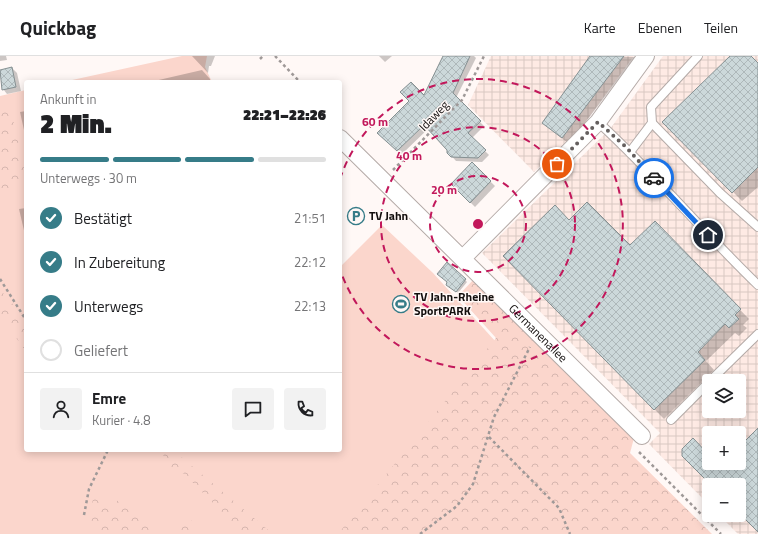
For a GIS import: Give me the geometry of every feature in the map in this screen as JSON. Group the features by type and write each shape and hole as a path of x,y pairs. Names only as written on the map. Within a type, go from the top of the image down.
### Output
{"street":[{"path":"463,258 598,122 646,56"},
{"name":"Germanenallee","path":"342,140 642,436"}],"lane":[{"path":"630,152 652,123 651,107 698,56"},
{"path":"598,122 630,152 758,285"},
{"path":"652,123 720,192 758,227"},
{"path":"718,374 758,334"},
{"path":"671,420 702,390"}],"path":[{"path":"260,59 263,56"},
{"path":"275,56 298,80"},
{"name":"Idaweg","path":"384,180 462,100 484,56"},
{"path":"0,279 24,317"},
{"path":"420,534 457,506 472,484 489,437 494,417 507,389 538,332"},
{"path":"642,436 639,451 721,534"},
{"path":"489,437 559,508 570,534"},
{"path":"84,515 89,489 107,452"}],"shaded area":[{"path":"491,56 634,56 581,128 534,172 468,105"},
{"path":"663,56 758,56 758,534 738,534 726,522 746,522 746,478 702,478 702,498 649,444 660,433 482,253 610,129"}],"green space":[{"path":"182,56 207,56 205,67 211,80 72,80"},
{"name":"TV Jahn-Rheine SportPARK","path":"24,90 24,452 342,452 342,265 382,225 433,273 496,342 339,534 0,534 0,96"},
{"path":"10,106 24,168 24,178 0,195 0,107"},
{"path":"474,279 634,438 630,453 712,534 338,534 496,338 458,296"},
{"path":"0,288 5,296 24,316 24,349 0,314"},
{"path":"160,452 175,452 273,534 244,534 183,473 176,476 164,465 165,457"},
{"path":"93,494 109,510 120,498 159,534 105,534 91,520"},
{"path":"187,516 205,534 172,534"}],"building":[{"path":"443,56 470,56 453,93 481,121 468,133 486,150 478,158 451,157 447,153 447,150 424,125 397,151 377,133 409,101 400,92 411,82 424,95"},
{"path":"590,56 624,56 562,138 542,123"},
{"path":"730,56 751,56 758,63 758,167 732,193 662,122"},
{"path":"12,67 16,87 2,90 0,70"},
{"path":"472,162 491,181 470,203 451,184"},
{"path":"587,202 630,245 655,221 741,309 735,315 739,319 729,328 725,324 698,352 705,360 654,410 503,256 555,205 569,220"},
{"path":"447,262 466,279 456,292 446,285 447,282 437,274"},
{"path":"758,428 758,532 746,520 746,478 704,478 682,456 682,449 693,438 702,448 702,470 746,470 746,440"}],"way so far":[{"path":"557,164 598,122 626,147 654,178"}],"place":[{"name":"TV Jahn","path":"356,216"},
{"name":"TV Jahn-Rheine SportPARK","path":"401,304"}],"route":[{"path":"654,178 708,235"}]}
